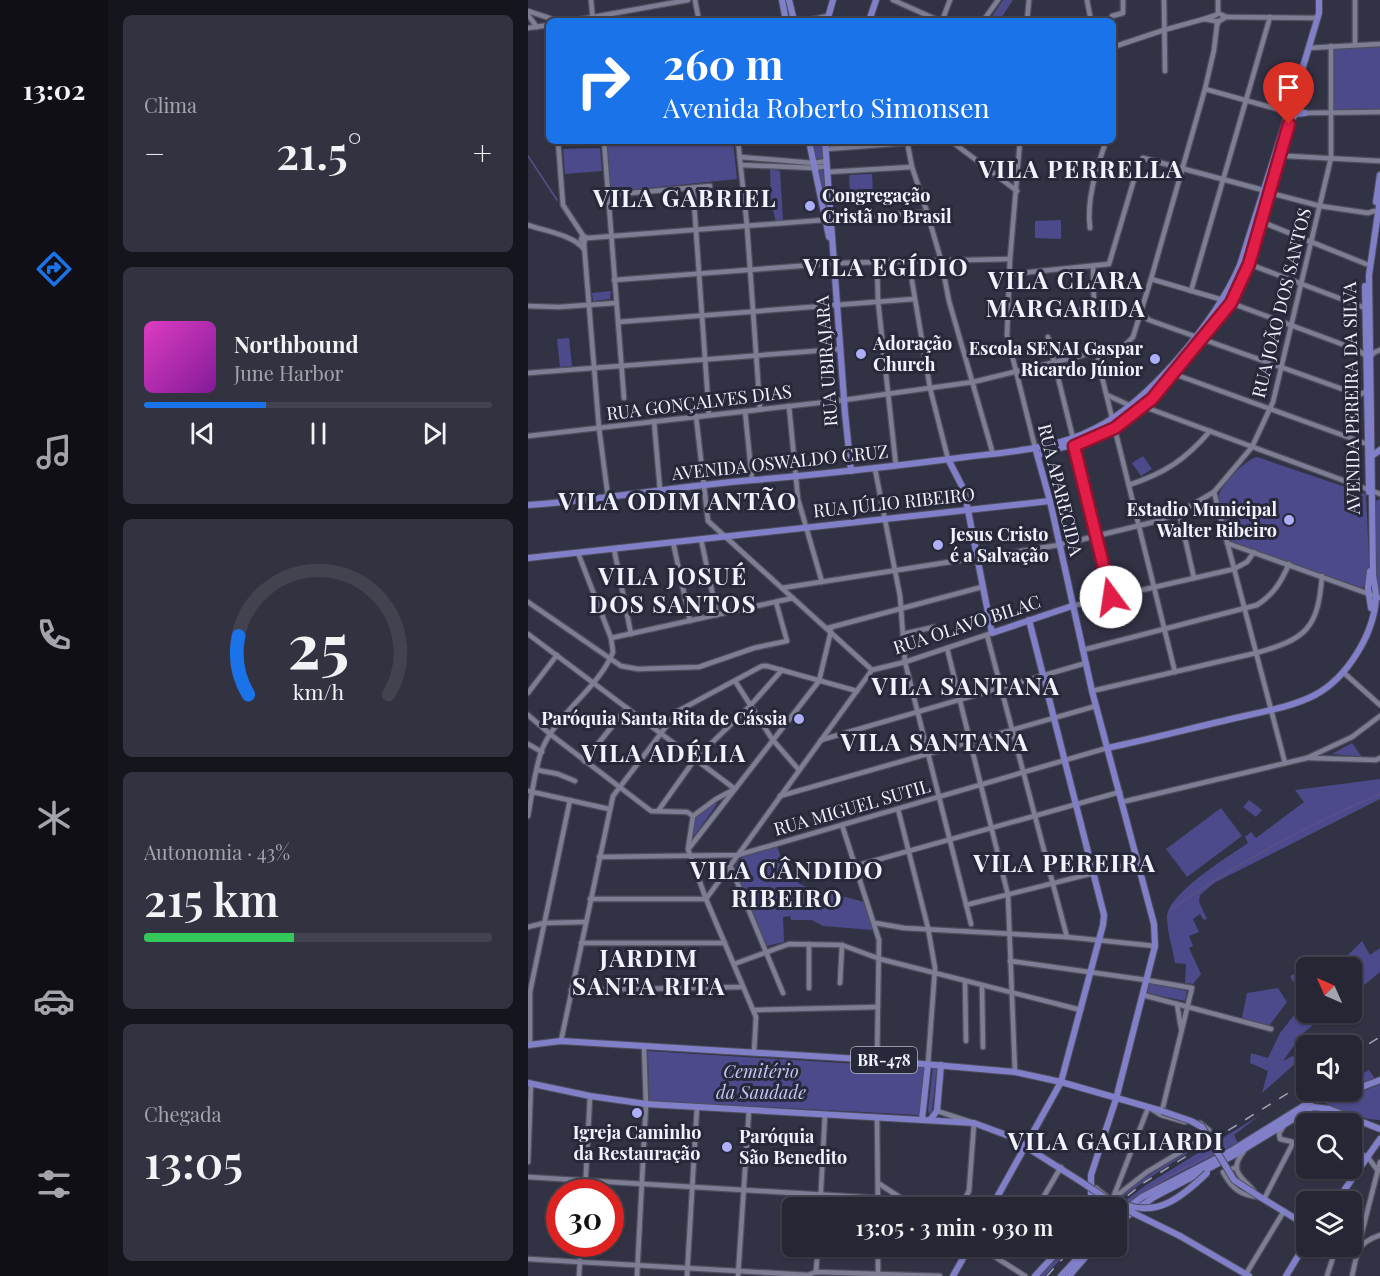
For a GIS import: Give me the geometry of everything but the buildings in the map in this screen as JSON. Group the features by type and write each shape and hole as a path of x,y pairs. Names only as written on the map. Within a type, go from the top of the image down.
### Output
{"main road":[{"path":"782,0 785,18"},
{"path":"789,0 793,18"},
{"path":"827,18 833,0"},
{"path":"870,18 876,0"},
{"path":"1038,457 1043,452 1074,446 1115,428 1142,406 1174,374 1223,300 1240,265 1291,110 1317,18 1319,0"},
{"path":"1199,337 1231,303 1249,264 1282,153 1300,72 1306,57"},
{"path":"1289,124 1294,115 1305,113"},
{"path":"1281,136 1282,153"},
{"path":"810,144 828,219"},
{"name":"RUA UBIRAJARA","path":"825,144 828,219 838,305 851,471"},
{"name":"AVENIDA PEREIRA DA SILVA","path":"1369,346 1365,308 1366,264 1374,246 1374,212 1380,175"},
{"name":"AVENIDA PEREIRA DA SILVA","path":"1107,748 1271,709 1314,696 1329,686 1343,672 1358,651 1379,598 1373,575 1369,275 1380,199"},
{"name":"AVENIDA OSWALDO CRUZ","path":"528,505 875,469 993,454 1073,438 1113,420 1131,406 1199,337"},
{"name":"AVENIDA PEREIRA DA SILVA","path":"1369,356 1367,391 1370,446 1373,455 1371,560 1368,593 1371,598 1370,621"},
{"path":"1370,446 1380,450"},
{"name":"RUA APARECIDA","path":"1035,447 1050,501 1092,692 1154,924 1155,946 1116,1099 1091,1175 1091,1197"},
{"path":"1373,455 1380,450"},
{"path":"948,459 964,490 989,634"},
{"name":"RUA JÚLIO RIBEIRO","path":"528,558 1050,501"},
{"name":"RUA OLAVO BILAC","path":"989,634 1072,606"},
{"path":"997,1197 1061,1082 1104,915 1029,621"},
{"name":"BR-478","path":"529,1044 561,1041 877,1060 1014,1072 1061,1082 1162,1111 1202,1127 1234,1180 1296,1219"},
{"path":"926,1120 923,1110 928,1064"},
{"path":"926,1120 936,1112 941,1065"},
{"path":"1362,1087 1380,1080"},
{"path":"530,1083 590,1096 646,1104 974,1123 989,1127 1026,1146 1080,1181 1114,1197"},
{"path":"1127,1209 1142,1197 1231,1151 1312,1101"},
{"path":"1326,1101 1329,1109"},
{"path":"1127,1216 1154,1197 1209,1171 1313,1107 1329,1109 1380,1129"},
{"path":"923,1110 927,1116 936,1112"},
{"path":"1366,1123 1380,1123"},
{"path":"1343,1191 1380,1139"},
{"path":"1063,1169 1082,1178 1091,1175"},
{"path":"1127,1203 1140,1209 1162,1206 1181,1197 1209,1171"},
{"path":"1127,1205 1247,1275"},
{"path":"953,1276 964,1257"},
{"path":"1035,1276 1054,1257"},
{"path":"1061,1276 1079,1257"},
{"path":"1069,1276 1085,1257"},
{"path":"1287,1276 1298,1257"}],"street":[{"path":"591,0 593,18"},
{"path":"598,18 688,0"},
{"path":"695,0 698,18"},
{"path":"893,0 905,2 935,18"},
{"path":"942,18 950,0"},
{"path":"985,18 998,0"},
{"path":"1027,18 1029,0"},
{"path":"1087,0 1090,18"},
{"path":"1113,18 1123,12 1123,0"},
{"path":"1164,0 1165,71"},
{"name":"RUA GONÇALVES DIAS","path":"528,436 844,400 973,382 1016,373 1130,342 1140,317 1205,88 1214,50 1218,0"},
{"path":"1355,0 1355,45"},
{"path":"528,11 546,20"},
{"path":"528,15 537,27"},
{"path":"1116,46 1204,19 1218,20 1226,17 1317,18"},
{"path":"1191,291 1270,17"},
{"path":"528,20 529,28 546,22"},
{"path":"1312,36 1321,44 1330,46"},
{"path":"1308,48 1380,45"},
{"name":"RUA JOÃO DOS SANTOS","path":"782,588 1059,545 1096,537 1139,526 1179,512 1214,492 1252,447 1270,409 1282,368 1331,158 1330,46"},
{"path":"1205,88 1305,113 1380,112"},
{"path":"558,144 563,205 584,238 599,428 608,497"},
{"path":"604,144 624,398"},
{"path":"738,144 747,226 760,409"},
{"path":"826,149 884,144"},
{"path":"907,144 993,454"},
{"path":"955,144 1017,191"},
{"name":"RUA APARECIDA","path":"1020,144 1010,259 1007,335 1035,447"},
{"path":"1090,228 1091,196 1096,170 1105,144"},
{"path":"1282,153 1287,156 1380,161"},
{"path":"740,157 827,166 912,167"},
{"path":"1010,274 1110,263 1138,166 1141,160 1146,158 1263,190"},
{"path":"741,165 814,165"},
{"path":"608,195 710,186"},
{"path":"693,188 709,415"},
{"path":"1270,193 1320,206 1374,212"},
{"path":"569,239 927,212"},
{"path":"1262,222 1366,264"},
{"path":"528,225 569,239 581,246 585,252"},
{"path":"614,280 834,263 1010,259"},
{"path":"877,261 878,301 896,466"},
{"path":"1249,264 1365,308"},
{"path":"1093,266 1094,308"},
{"path":"1151,279 1223,300"},
{"path":"912,281 930,388 948,459"},
{"path":"618,322 914,298"},
{"path":"1352,303 1363,301 1365,298"},
{"path":"528,306 616,303"},
{"path":"1231,303 1369,356 1380,350"},
{"path":"1008,317 1122,306 1140,317 1359,395 1367,391"},
{"path":"1048,337 1073,438"},
{"path":"1355,349 1369,346 1380,350"},
{"path":"528,373 841,349"},
{"path":"1102,351 1098,358 1106,394 1175,672"},
{"path":"1089,354 1098,358"},
{"path":"1174,374 1370,446"},
{"path":"1106,394 1131,406"},
{"path":"789,406 800,508 822,582"},
{"path":"1142,406 1380,494"},
{"path":"745,411 752,480"},
{"path":"696,416 708,521 872,670 706,898"},
{"path":"654,421 660,490"},
{"path":"1129,485 1171,468 1187,456 1210,431"},
{"path":"1074,446 1111,597"},
{"path":"875,469 895,570 905,662 971,924"},
{"path":"1214,492 1285,763"},
{"path":"1179,512 1194,578"},
{"path":"701,539 717,615"},
{"path":"673,542 690,621"},
{"path":"1227,543 1379,598"},
{"path":"614,549 632,634"},
{"path":"1072,606 1234,568 1247,562 1254,552"},
{"path":"528,816 530,792 542,752 550,735 592,682 612,652 611,638 578,553"},
{"path":"1083,650 1257,605 1279,586 1289,564"},
{"path":"1092,692 1280,646 1297,638 1309,627 1315,617 1320,602 1322,576"},
{"path":"829,630 982,587"},
{"path":"611,638 793,598"},
{"path":"528,602 621,666 638,669 699,667 754,648 787,641 776,602"},
{"path":"903,634 934,627"},
{"path":"688,849 819,681 829,630"},
{"path":"528,634 735,789"},
{"path":"989,634 1066,937"},
{"name":"RUA OLAVO BILAC","path":"872,670 905,662 989,634"},
{"path":"947,648 1008,895 1014,1072"},
{"path":"528,693 557,655"},
{"path":"821,740 1086,663"},
{"path":"561,1041 613,796 678,711 762,666 857,691"},
{"path":"658,811 695,759 750,706 782,670"},
{"path":"1343,672 1380,705"},
{"path":"735,681 772,739 799,770"},
{"path":"780,796 1096,706"},
{"path":"585,761 627,708"},
{"path":"528,715 550,735 651,811 687,812 693,816"},
{"path":"1122,802 1307,758 1352,737 1380,716"},
{"path":"828,730 838,735"},
{"path":"528,744 542,752"},
{"name":"RUA MIGUEL SUTIL","path":"599,857 738,855 1107,748"},
{"path":"1330,758 1331,748"},
{"path":"1307,758 1376,760 1380,758"},
{"path":"537,770 558,774 575,781"},
{"path":"786,788 792,793"},
{"path":"735,789 716,799 693,816 688,849 756,1017 754,1052"},
{"path":"530,792 609,809"},
{"path":"855,866 1120,792"},
{"path":"716,799 722,806"},
{"path":"529,1044 528,1005 570,800"},
{"path":"898,809 928,928 935,974 928,1064"},
{"path":"842,825 879,940 877,1060"},
{"path":"690,837 691,840 696,839"},
{"path":"966,905 1138,862"},
{"path":"730,865 783,993"},
{"path":"590,899 706,898"},
{"path":"528,927 544,923 585,922"},
{"path":"875,923 904,928 1066,937 1155,946"},
{"path":"581,943 725,943"},
{"path":"734,964 789,944 842,945 935,974 1081,1010"},
{"path":"808,988 809,944"},
{"path":"840,983 842,945"},
{"path":"1010,961 1192,988 1162,1111"},
{"path":"528,965 536,963"},
{"path":"965,981 966,1041"},
{"path":"982,986 983,1047"},
{"path":"572,990 743,987"},
{"path":"1143,995 1271,1029"},
{"path":"1177,1004 1182,1031"},
{"path":"753,1010 878,1007"},
{"path":"637,1276 646,1104 644,1046"},
{"path":"528,1162 530,1083"},
{"path":"585,1179 590,1096"},
{"path":"687,1276 697,1107"},
{"path":"1114,1197 1149,1108"},
{"name":"BR-478","path":"1149,1108 1161,1115 1194,1125 1204,1134"},
{"path":"738,1274 749,1110"},
{"path":"936,1112 974,1123 969,1191 966,1197"},
{"path":"821,1195 825,1114"},
{"path":"878,1117 878,1197"},
{"path":"1114,1197 1147,1172 1194,1144 1209,1130 1195,1120"},
{"path":"1287,1123 1279,1133 1279,1138 1296,1143"},
{"path":"1262,1198 1293,1143"},
{"path":"1247,1148 1238,1160 1239,1176 1262,1198"},
{"path":"1362,1155 1367,1156 1379,1172"},
{"path":"1362,1232 1380,1162"},
{"path":"1237,1167 1223,1172 1229,1183 1241,1194 1262,1198"},
{"path":"1044,1197 1063,1169"},
{"path":"528,1177 556,1179"},
{"path":"624,1183 859,1197"},
{"path":"878,1183 899,1197"},
{"path":"1096,1188 1114,1197"},
{"path":"1247,1275 1284,1211"},
{"path":"1362,1243 1380,1235"},
{"path":"1362,1237 1366,1240"},
{"path":"579,1276 580,1257"},
{"path":"816,1272 817,1257"},
{"path":"878,1257 878,1275"},
{"path":"993,1257 1017,1274 1025,1276"},
{"path":"1327,1276 1333,1257"},
{"path":"1352,1276 1357,1257"},
{"path":"528,1259 738,1274 808,1275 816,1272 939,1276"}],"green space":[{"path":"1003,0 1013,0 1001,18 991,18"},
{"path":"1380,47 1380,110 1333,110 1334,48"},
{"path":"606,144 733,144 737,179 610,192"},
{"path":"812,144 822,144 824,158 815,159"},
{"path":"600,148 602,171 565,174 563,149"},
{"path":"816,168 824,168 826,212"},
{"path":"770,169 780,171 783,220 776,222 771,202"},
{"path":"872,174 873,194 850,195 849,175"},
{"path":"1061,220 1061,239 1035,238 1035,221"},
{"path":"611,291 610,299 593,301 592,293"},
{"path":"569,338 572,366 560,367 557,339"},
{"path":"1143,456 1152,469 1141,476 1132,463"},
{"name":"Estadio Municipal Walter Ribeiro","path":"1257,457 1366,494 1368,584 1362,588 1231,542 1218,498 1223,487 1234,474"},
{"path":"1380,499 1380,593 1376,588 1375,513 1376,501"},
{"path":"1352,743 1362,757 1332,754"},
{"path":"1380,779 1380,799 1214,883 1200,895 1199,902 1207,919 1204,920 1200,914 1193,919 1199,932 1189,936 1193,946 1189,948 1201,974 1193,984 1185,983 1186,964 1175,963 1167,923 1170,908 1177,897 1200,876 1248,843 1245,837 1251,832 1256,838 1304,802 1295,790"},
{"path":"1249,800 1262,810 1256,817 1243,807"},
{"path":"714,803 717,804 695,835 692,835 694,819"},
{"path":"1221,808 1242,836 1187,877 1166,849"},
{"path":"777,846 787,876 804,886 864,902 873,930 823,926 812,920 791,920 790,916 783,917 784,942 767,946 735,870 740,859 745,856"},
{"path":"829,861 832,872 817,877 813,865"},
{"path":"1362,941 1370,955 1380,948 1380,972 1362,987 1362,957 1346,957"},
{"path":"1296,973 1296,986 1290,976"},
{"path":"1149,983 1187,991 1185,1001 1147,993"},
{"path":"1278,988 1287,1002 1269,1026 1242,1018 1247,993"},
{"path":"1296,1013 1296,1023 1316,1023 1302,1035 1296,1035 1296,1043 1283,1061 1293,1056 1296,1063 1262,1093 1268,1071 1250,1063 1251,1053 1268,1058 1280,1033"},
{"name":"Cemitério da Saudade","path":"648,1051 924,1068 919,1115 649,1101"},
{"path":"933,1066 937,1069 932,1111 929,1114 928,1110"},
{"path":"1369,1070 1374,1077 1362,1083 1362,1074"},
{"path":"1380,1084 1380,1120 1368,1119 1362,1117 1362,1113 1350,1113 1327,1105 1327,1101 1362,1101 1363,1091"},
{"path":"1260,1115 1234,1135 1238,1143 1150,1188 1127,1204 1127,1200 1146,1185"},
{"path":"1207,1138 1208,1140 1122,1197 1117,1197"},
{"path":"1056,1257 1063,1257 1045,1276 1038,1276"}],"waterway":[{"path":"528,156 557,200"},
{"path":"1170,910 1223,875 1279,843 1332,815 1380,794"},
{"path":"1218,1151 1226,1147"},
{"path":"1128,1203 1169,1176 1214,1153"}],"railway":[{"path":"1362,1048 1380,1037"},
{"path":"1126,1197 1145,1182 1296,1088"},
{"path":"1047,1276 1064,1257"}],"place":[{"name":"Congregação Cristã no Brasil","path":"810,206"},
{"name":"Adoração Church","path":"861,354"},
{"name":"Escola SENAI Gaspar Ricardo Júnior","path":"1155,359"},
{"name":"Estadio Municipal Walter Ribeiro","path":"1289,520"},
{"name":"Jesus Cristo é a Salvação","path":"938,545"},
{"name":"Paróquia Santa Rita de Cássia","path":"799,719"},
{"name":"Igreja Caminho da Restauração","path":"637,1113"},
{"name":"Paróquia São Benedito","path":"727,1147"}],"district":[{"name":"VILA PERRELLA","path":"1081,170"},
{"name":"VILA GABRIEL","path":"685,199"},
{"name":"VILA EGÍDIO","path":"886,268"},
{"name":"VILA CLARA MARGARIDA","path":"1066,295"},
{"name":"VILA ODIM ANTÃO","path":"678,502"},
{"name":"VILA JOSUÉ DOS SANTOS","path":"673,591"},
{"name":"VILA SANTANA","path":"966,687"},
{"name":"VILA SANTANA","path":"935,743"},
{"name":"VILA ADÉLIA","path":"664,754"},
{"name":"VILA PEREIRA","path":"1065,864"},
{"name":"VILA CÂNDIDO RIBEIRO","path":"787,885"},
{"name":"JARDIM SANTA RITA","path":"649,973"},
{"name":"VILA GAGLIARDI","path":"1116,1142"}],"route":[{"path":"1111,597 1074,446 1115,428 1152,399 1231,303 1249,264 1289,124"}]}
